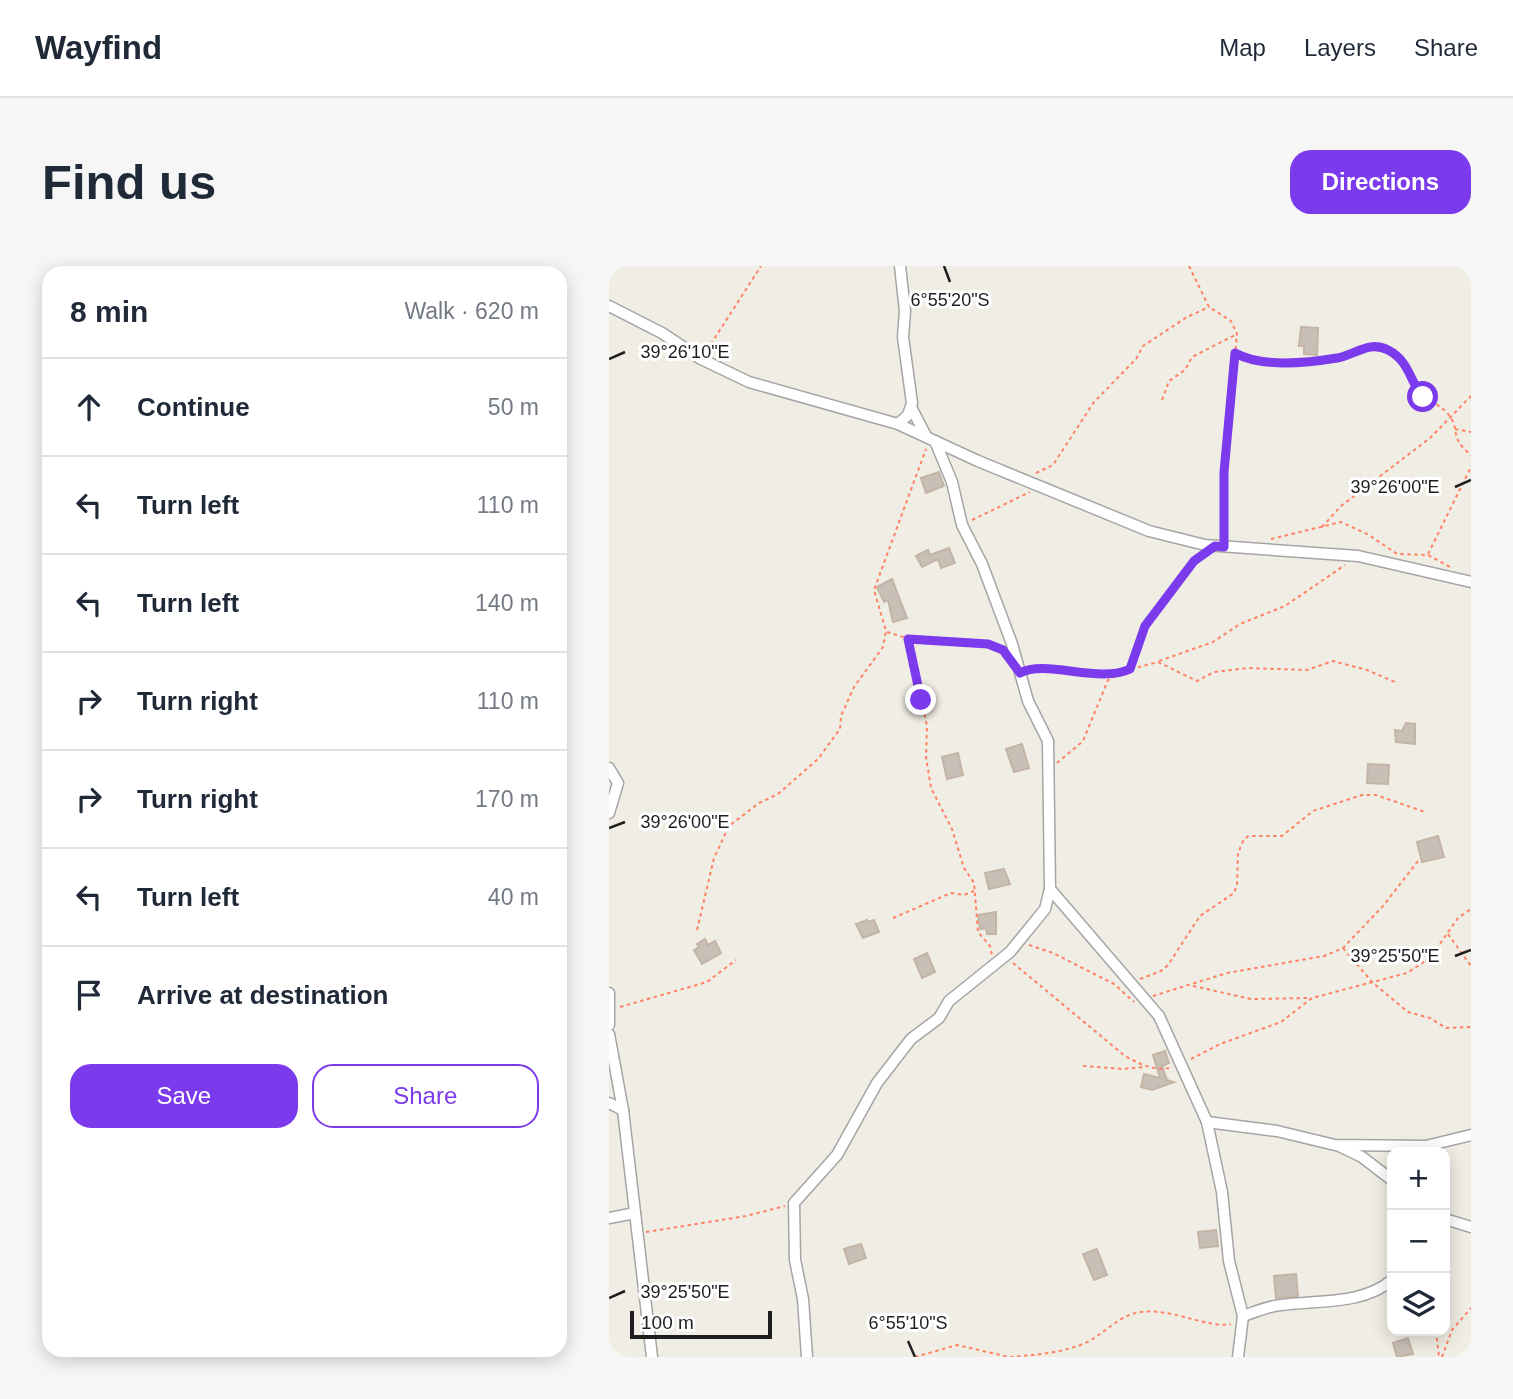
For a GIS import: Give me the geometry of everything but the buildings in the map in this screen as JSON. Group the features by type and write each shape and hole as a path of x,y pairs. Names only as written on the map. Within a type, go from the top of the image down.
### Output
{"street":[{"path":"807,1357 803,1299 796,1274 792,1214 794,1203 837,1155 877,1083 911,1039 939,1018 950,1001 1007,956 1045,909 1050,889 1048,741 1028,701 982,564 962,525 952,482 912,409 899,266"},
{"path":"609,306 663,333 701,359 749,383 898,424 1120,521 1219,547 1251,546 1358,555 1471,582"},
{"path":"898,424 912,409"},
{"path":"609,768 618,783 609,813"},
{"path":"1050,889 1132,981 1144,1002 1159,1016 1207,1122 1222,1192 1227,1251 1243,1318 1238,1357"},
{"path":"1045,909 1065,906"},
{"path":"609,993 610,1020"},
{"path":"609,1034 623,1110 652,1357"},
{"path":"609,1102 623,1110"},
{"path":"1207,1122 1277,1131 1335,1145 1362,1157 1387,1176"},
{"path":"1335,1145 1426,1146 1471,1135"},
{"path":"609,1218 635,1213"},
{"path":"1450,1221 1471,1227"},
{"path":"1243,1318 1278,1305 1328,1301 1379,1291 1387,1284"}],"path":[{"path":"701,359 761,266"},
{"path":"1130,669 1145,626 1194,561 1219,547 1237,334 1231,321 1209,307 1191,266"},
{"path":"1022,479 1053,465 1094,402 1150,341 1209,307"},
{"path":"1162,400 1169,381 1185,370 1192,357 1237,334"},
{"path":"1235,353 1252,361 1302,361 1336,358 1372,346 1388,350 1412,373 1420,394 1450,416 1454,437 1471,455"},
{"path":"1321,528 1341,506 1430,438 1471,396"},
{"path":"1454,429 1471,432"},
{"path":"697,929 714,858 729,826 759,803 778,794 818,759 840,729 846,703 883,647 886,631 874,590 930,439"},
{"path":"1428,555 1471,467"},
{"path":"962,525 1041,487"},
{"path":"1251,546 1282,535 1341,522 1349,524 1397,554 1428,555 1455,569"},
{"path":"1050,768 1083,741 1108,680 1114,675 1213,642 1240,624 1285,606 1358,555"},
{"path":"886,631 915,641 935,638 977,641 1006,653"},
{"path":"908,639 927,726 926,757 931,788 955,836 964,868 975,890 978,932 992,954 985,974"},
{"path":"1158,662 1193,681 1214,672 1248,668 1307,670 1333,661 1367,670 1395,682"},
{"path":"1020,671 1054,669 1114,675"},
{"path":"1132,981 1161,971 1200,916 1234,893 1237,886 1237,853 1244,839 1249,836 1282,836 1313,811 1362,796 1376,795 1425,812"},
{"path":"1014,947 1033,945 1053,953 1144,1002 1227,973 1324,956 1343,948 1383,906 1418,861"},
{"path":"893,918 951,893 964,895 975,890"},
{"path":"1192,986 1251,999 1312,998 1373,983 1407,973 1430,958 1458,918 1471,909"},
{"path":"1447,933 1471,966"},
{"path":"1343,948 1373,983 1408,1012 1430,1018 1446,1028 1471,1027"},
{"path":"1007,956 1025,976 1101,1033 1125,1056 1146,1067"},
{"path":"610,1020 628,1004 707,982 736,960"},
{"path":"1083,1066 1112,1069 1171,1068 1220,1044 1281,1022 1312,998"},
{"path":"638,1233 746,1216 794,1203"},
{"path":"1441,1357 1452,1330 1471,1308"},
{"path":"915,1357 957,1345 1010,1357 1055,1352 1086,1342 1126,1315 1143,1312 1169,1311 1220,1325 1243,1318"},
{"path":"1437,1336 1441,1357"}],"route":[{"path":"921,700 910,661 908,639 924,641 935,638 988,644 1003,650 1020,673 1039,668 1047,671 1054,669 1114,675 1130,669 1145,626 1177,581 1194,561 1215,546 1224,547 1224,472 1235,353 1252,361 1302,361 1336,358 1372,346 1388,350 1405,365 1412,373 1417,389 1423,397"}]}
